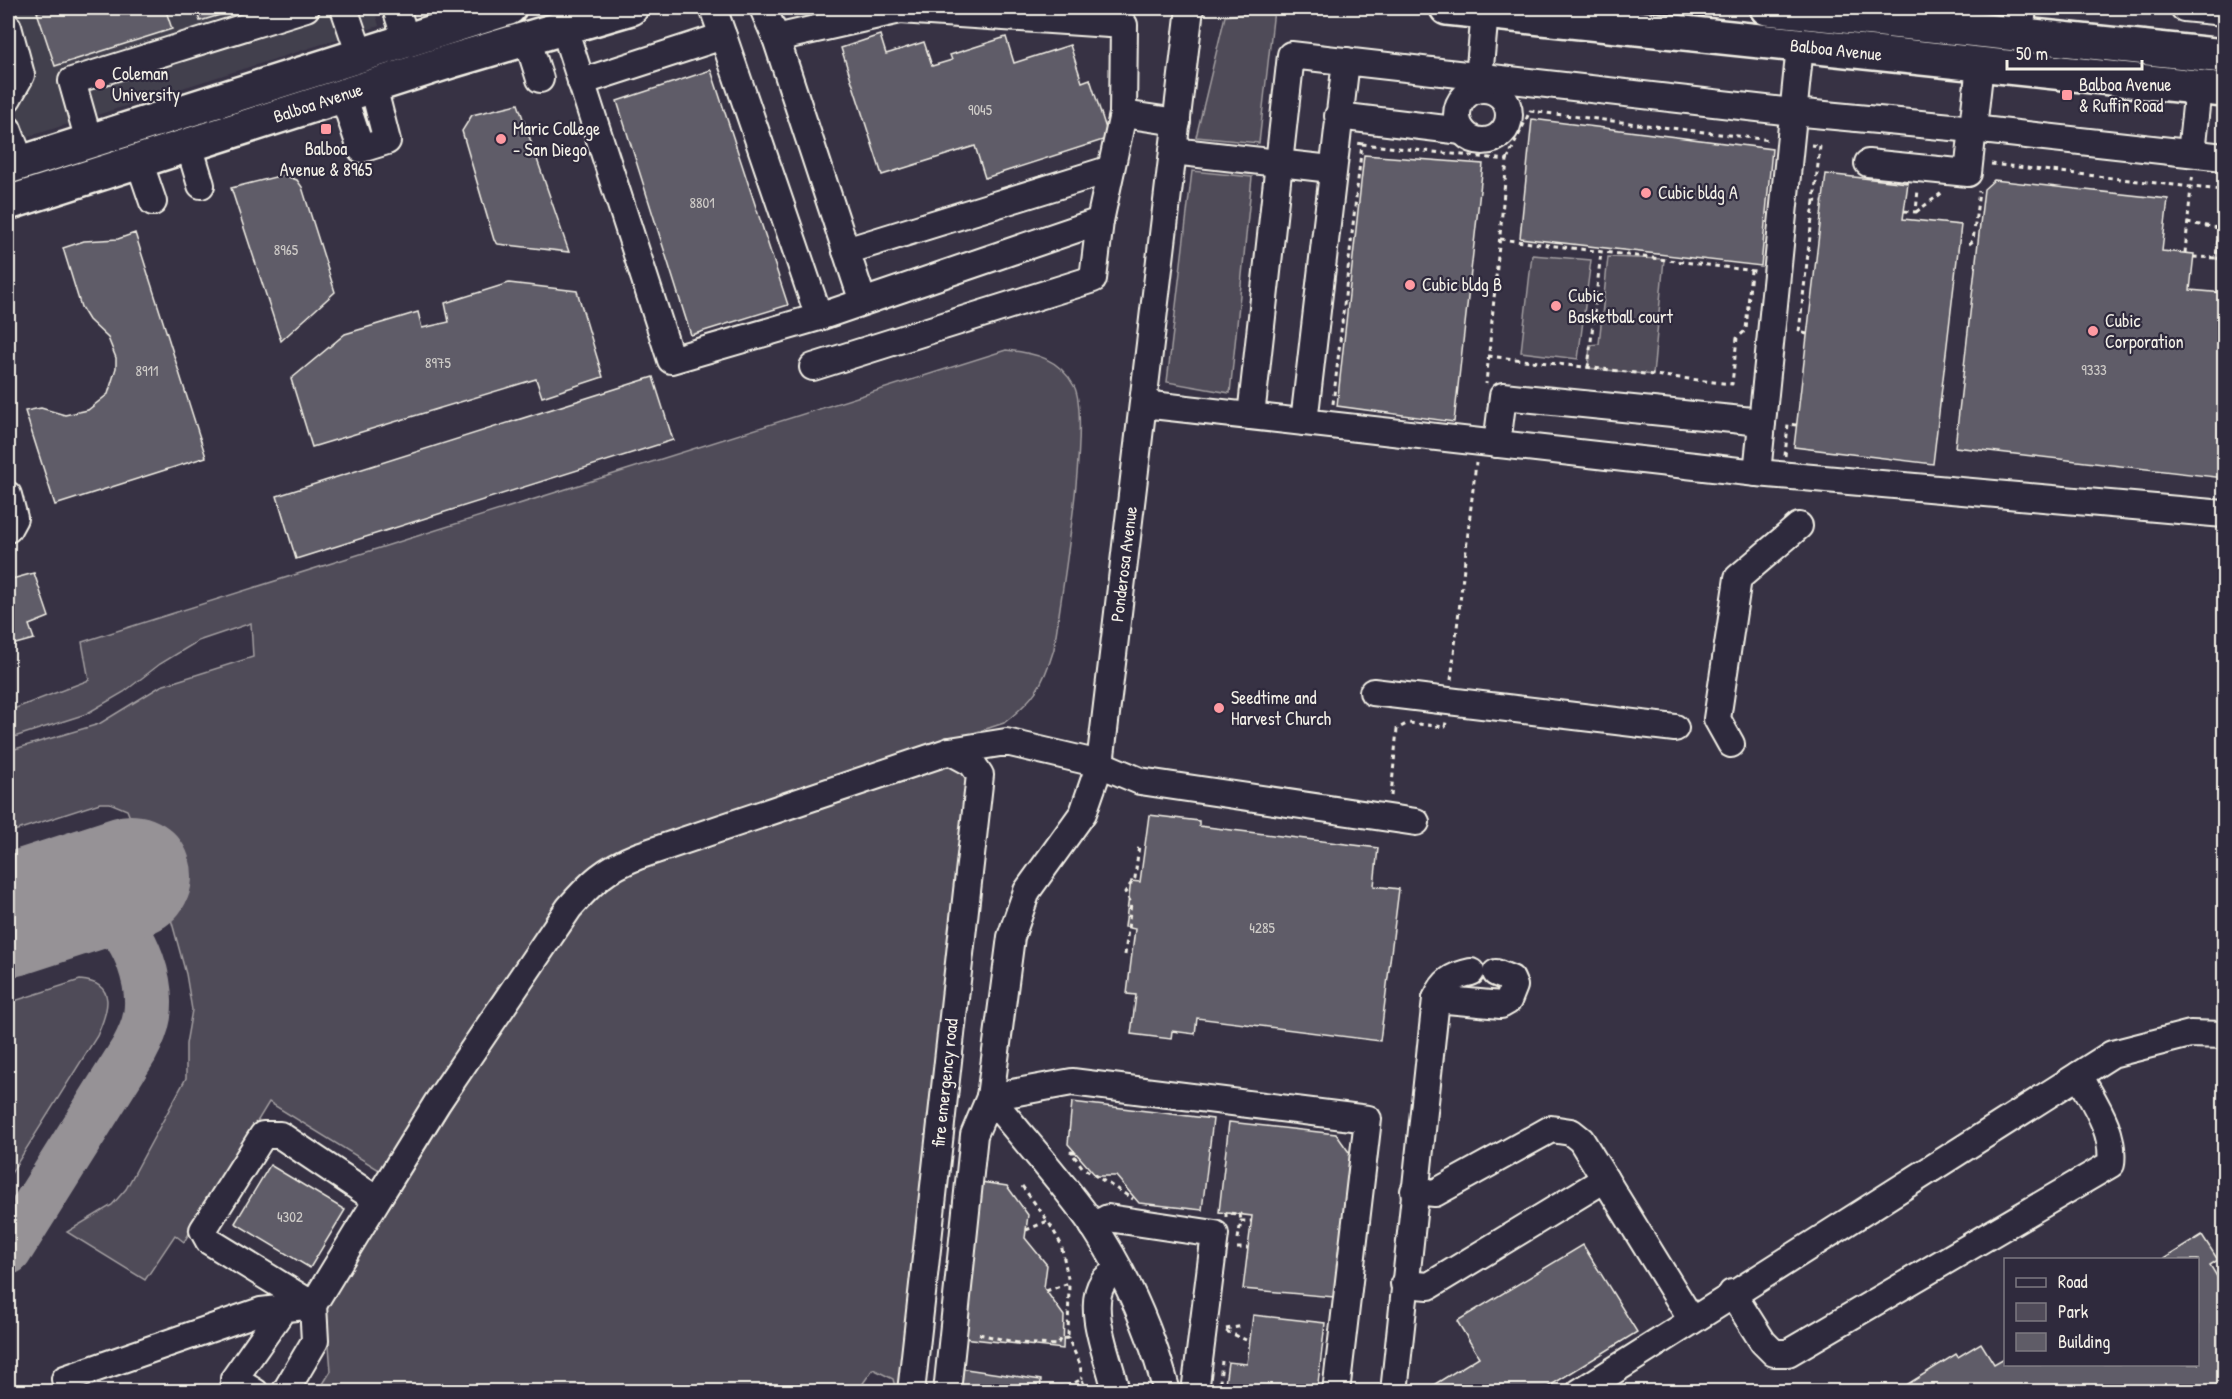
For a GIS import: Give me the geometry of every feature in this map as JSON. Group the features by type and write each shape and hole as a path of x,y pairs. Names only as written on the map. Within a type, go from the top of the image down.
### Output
{"main road":[{"name":"Balboa Avenue","path":"14,165 509,8"},
{"name":"Balboa Avenue","path":"8,203 372,86 631,8"},
{"name":"Balboa Avenue","path":"1447,8 2211,89"},
{"name":"Balboa Avenue","path":"1803,9 2021,21 2224,56"},
{"path":"1800,46 1803,9"},
{"path":"372,86 384,47"}],"street":[{"path":"89,141 72,81 306,8"},
{"path":"344,8 384,47 396,8"},
{"path":"713,8 819,317"},
{"path":"763,8 776,38 863,302"},
{"name":"Ponderosa Avenue","path":"947,1392 974,1135 990,1097 1011,937 1027,891 1083,813 1100,764 1190,8"},
{"path":"2184,8 2224,12"},
{"path":"776,38 900,10 1100,15 1124,25 1123,114 1101,221 1094,279 813,367"},
{"path":"1480,83 1506,102 1509,110 1507,126 1496,138 1489,141 1472,139 1462,131 1457,117 1457,109 1480,83 1485,12"},
{"path":"8,27 21,75 8,98"},
{"path":"564,28 671,360 819,317 1101,221"},
{"path":"581,82 723,36"},
{"path":"527,38 540,79"},
{"path":"1757,473 1800,46"},
{"path":"1251,416 1291,55 1480,83 1973,129 2192,162 2224,157"},
{"path":"1304,422 1331,169 1346,62"},
{"path":"1868,163 1968,173 1980,66"},
{"path":"2192,162 2211,89"},
{"path":"1123,114 1177,122"},
{"path":"1338,116 1462,131"},
{"path":"8,129 14,165"},
{"path":"189,145 201,185"},
{"path":"1173,151 1331,169"},
{"path":"140,160 153,202"},
{"path":"846,251 1111,169"},
{"path":"1487,448 1503,396 1762,422"},
{"path":"1143,404 1304,422 1487,448 2224,514"},
{"path":"8,495 14,518 8,529"},
{"path":"1731,744 1717,719 1738,578 1799,526"},
{"path":"1373,692 1675,728"},
{"path":"285,1392 315,1341 313,1305 378,1200 456,1075 569,908 594,879 613,866 950,751 1006,742 1100,764 1140,781 1416,822"},
{"name":"fire emergency road","path":"911,1392 980,775 994,751 1006,742"},
{"path":"950,751 972,763 980,775"},
{"path":"1394,1392 1436,999 1443,983 1454,975 1471,972"},
{"path":"1436,999 1500,1005 1508,1001 1514,986 1505,975 1496,974"},
{"path":"1581,1391 1691,1319 2112,1054 2190,1034 2224,1035"},
{"path":"1732,1293 1762,1342 1774,1353 1788,1353 2111,1164 2113,1148 2108,1129 2079,1075"},
{"path":"1167,1392 1154,1346 1118,1271 1093,1226 990,1097 1072,1082 1368,1119 1336,1392"},
{"path":"1414,1191 1435,1193 1551,1129 1571,1132 1581,1140 1691,1319"},
{"path":"313,1305 209,1241 203,1230 263,1135 280,1135 378,1200"},
{"path":"1404,1284 1429,1286 1605,1179"},
{"path":"1093,1226 1108,1218 1215,1234 1196,1392"},
{"path":"1116,1392 1097,1326 1101,1287 1104,1280 1118,1271"},
{"path":"65,1379 261,1311 313,1305"},
{"path":"255,1392 234,1379 282,1309"}],"path":[{"path":"1485,387 1507,160 1530,111 1778,141"},
{"path":"1354,143 1507,160"},
{"path":"1333,410 1362,144"},
{"path":"1806,144 1820,146 1799,332 1807,334"},
{"path":"2185,253 2192,162"},
{"path":"1982,163 2224,190"},
{"path":"1916,212 1919,177"},
{"path":"1969,244 1973,242 1980,186"},
{"path":"1904,211 1916,212 1948,188"},
{"path":"1814,201 1822,202"},
{"path":"2187,223 2219,228 2216,258"},
{"path":"1499,239 1763,272"},
{"path":"1588,368 1601,252"},
{"path":"2194,257 2224,260"},
{"path":"1488,356 1732,384 1737,338 1746,330 1751,270"},
{"path":"1783,475 1788,424 1796,425"},
{"path":"1450,688 1487,448"},
{"path":"1390,804 1397,729 1408,723 1445,727 1447,713"},
{"path":"1125,955 1131,903 1125,892 1135,878 1139,845"},
{"path":"1075,1152 1071,1152 1083,1168 1141,1202"},
{"path":"1022,1186 1048,1221 1061,1244 1069,1283 1068,1338 1080,1364 1086,1392"},
{"path":"1216,1212 1227,1213"},
{"path":"1235,1257 1241,1221 1240,1214"},
{"path":"1026,1230 1048,1221"},
{"path":"1241,1221 1251,1221"},
{"path":"1237,1247 1248,1248"},
{"path":"1046,1291 1069,1283"},
{"path":"1225,1339 1227,1320"},
{"path":"1226,1331 1243,1326"},
{"path":"1226,1331 1246,1340"},
{"path":"978,1334 1018,1343 1057,1345 1060,1339 1068,1338"},
{"path":"1219,1392 1222,1356"},
{"path":"1040,1389 1068,1386 1082,1379"},
{"path":"202,1392 218,1388"}],"shaded area":[{"name":"Coleman University","path":"8,8 374,8 379,26 8,143"}],"green space":[{"path":"1274,10 1259,143 1196,137 1225,16"},
{"path":"1192,171 1252,177 1230,393 1167,382"},
{"name":"Cubic Basketball court","path":"1532,255 1591,260 1578,359 1521,352"},
{"path":"1608,257 1664,259 1653,375 1588,368 1590,345 1599,344"},
{"path":"1006,350 1036,355 1054,363 1074,386 1079,405 1073,513 1054,649 1046,673 1036,691 1023,707 1004,723 718,817 579,883 548,914 384,1173 269,1102 184,1242 175,1235 145,1280 67,1232 112,1205 126,1189 186,1078 186,1044 192,1010 186,974 171,919 127,810 110,803 100,803 8,833 8,751 99,724 161,686 253,657 251,623 198,641 160,664 124,692 86,714 8,739 8,711 89,680 82,642"},
{"path":"947,762 962,764 974,783 903,1391 896,1391 893,1379 873,1369 857,1392 318,1392 331,1371 326,1308 579,903 615,875"},
{"path":"80,980 92,982 105,992 107,1000 101,1027 8,1178 8,1003"}],"building":[{"path":"50,8 165,8 172,29 55,66 37,12"},
{"path":"195,8 243,8 200,21"},
{"path":"880,35 886,54 924,42 932,66 952,60 950,55 1006,37 1014,63 1070,45 1082,82 1090,79 1109,138 985,178 975,146 882,175 841,48"},
{"path":"711,70 788,305 691,335 617,101"},
{"path":"518,104 569,252 498,244 494,240 462,131 472,115"},
{"name":"Cubic bldg A","path":"1532,119 1772,149 1761,266 1520,238"},
{"name":"Cubic bldg B","path":"1364,155 1483,164 1454,422 1337,406"},
{"path":"1826,174 1908,183 1903,219 1961,225 1933,464 1794,447"},
{"path":"283,175 297,180 302,187 335,292 281,341 231,188"},
{"path":"1994,180 2168,199 2162,251 2194,254 2190,290 2224,293 2224,478 1955,447 1984,189"},
{"path":"135,233 206,457 55,505 25,411 41,408 65,415 88,410 108,394 116,368 116,358 108,338 89,320 81,307 63,248 84,241 118,239"},
{"path":"509,283 577,291 603,377 542,397 536,379 312,447 291,379 345,334 418,312 422,328 449,322 445,303"},
{"path":"653,377 673,440 296,559 277,496"},
{"path":"34,573 49,617 29,625 34,639 8,646 8,580"},
{"path":"1149,815 1199,821 1199,826 1378,848 1374,886 1399,889 1380,1041 1197,1018 1195,1034 1172,1031 1171,1039 1131,1034 1136,995 1127,994 1135,929 1125,927 1131,881 1140,882"},
{"path":"1072,1102 1213,1119 1202,1210 1139,1203 1116,1176 1096,1176 1068,1144"},
{"path":"1229,1122 1336,1134 1351,1155 1334,1297 1243,1289 1252,1216 1219,1212"},
{"path":"270,1165 345,1210 310,1268 235,1223"},
{"path":"981,1182 1007,1186 1028,1215 1025,1238 1047,1265 1044,1288 1064,1316 1063,1349 963,1338"},
{"path":"2202,1235 2218,1260 2210,1265 2224,1288 2224,1392 1895,1392 1956,1354 1958,1357 1981,1343 1994,1364 2004,1358 2004,1366 2199,1366 2199,1258 2165,1258"},
{"path":"1583,1245 1637,1332 1540,1392 1422,1392 1479,1357 1457,1321"},
{"path":"1253,1315 1325,1323 1317,1392 1224,1392 1228,1362 1247,1364"},
{"path":"959,1368 1041,1380 1040,1392 956,1392"}],"taxiway":[{"path":"8,1251 134,1050 147,1016 145,976 135,948 120,925 110,917 89,907 52,902"}],"runway":[{"path":"8,916 131,876"}],"place":[{"name":"Coleman University","path":"100,84"},
{"name":"Balboa Avenue & Ruffin Road","path":"2067,95"},
{"name":"Balboa Avenue & 8965","path":"326,129"},
{"name":"Maric College - San Diego","path":"501,139"},
{"name":"Cubic bldg A","path":"1646,193"},
{"name":"Cubic bldg B","path":"1410,285"},
{"name":"Cubic Basketball court","path":"1556,306"},
{"name":"Cubic Corporation","path":"2093,331"},
{"name":"Seedtime and Harvest Church","path":"1219,708"}]}
